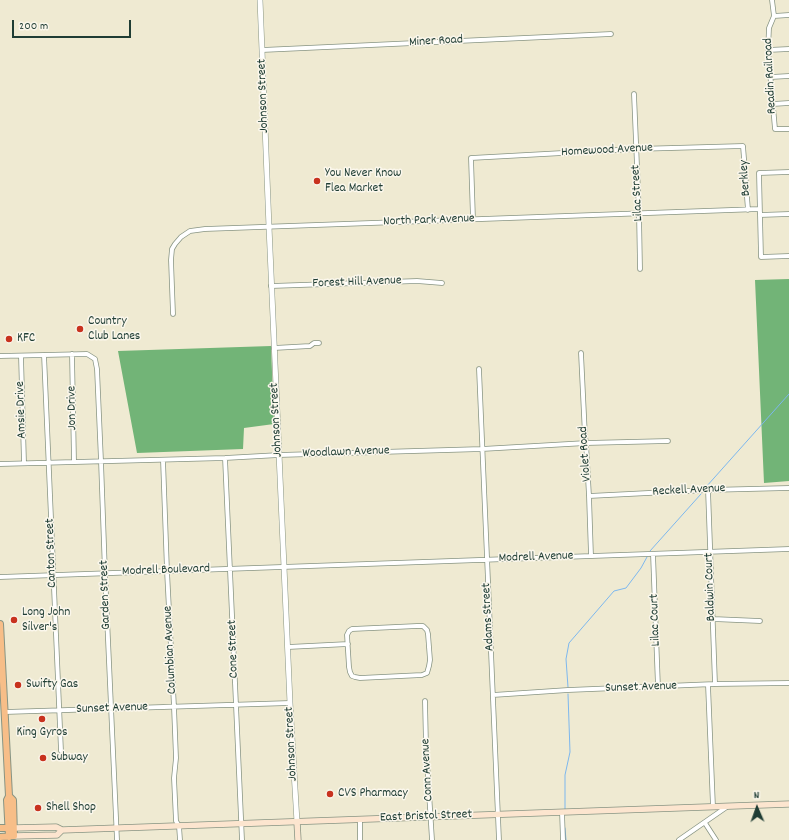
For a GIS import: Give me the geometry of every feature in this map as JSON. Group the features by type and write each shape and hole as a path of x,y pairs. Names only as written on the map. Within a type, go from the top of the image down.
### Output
{"main road":[{"path":"0,624 9,796 7,800 11,838"},
{"name":"East Bristol Street","path":"0,828 56,827 62,830 789,804"},
{"name":"Johnson Street","path":"297,822 298,840"},
{"name":"East Bristol Street","path":"0,837 11,838 57,835 62,830"}],"street":[{"name":"Johnson Street","path":"260,0 274,348 290,703 297,822"},
{"name":"Readin Railroad","path":"772,0 774,16 769,28 768,50 774,129 789,129"},
{"path":"774,16 789,15"},
{"name":"Miner Road","path":"262,50 611,34"},
{"path":"768,50 789,49"},
{"path":"771,77 789,76"},
{"name":"Lilac Street","path":"634,94 640,269"},
{"path":"773,104 789,103"},
{"name":"Homewood Avenue","path":"473,219 471,158 636,149 743,146"},
{"name":"Berkley","path":"743,146 748,210"},
{"path":"789,172 759,173 761,257 789,256"},
{"name":"North Park Avenue","path":"173,314 172,249 181,237 190,231 206,229 760,209"},
{"path":"760,215 789,214"},
{"name":"Forest Hill Avenue","path":"272,286 417,281 442,283"},
{"path":"274,348 310,346 314,343 319,343"},
{"name":"Violet Road","path":"581,353 591,556"},
{"path":"0,356 72,354"},
{"name":"Garden Street","path":"72,354 87,354 94,358 97,370 117,840"},
{"name":"Jon Drive","path":"72,354 74,462"},
{"name":"Canton Street","path":"44,355 61,751"},
{"name":"Amsie Drive","path":"21,356 24,463"},
{"name":"Adams Street","path":"479,369 499,840"},
{"name":"Woodlawn Avenue","path":"0,464 225,458 668,441"},
{"name":"Cone Street","path":"225,458 242,840"},
{"name":"Columbian Avenue","path":"163,460 176,758 174,778 176,821 179,826 180,840"},
{"name":"Reckell Avenue","path":"589,496 708,490 789,488"},
{"name":"Baldwin Court","path":"708,490 715,684"},
{"name":"Modrell Avenue","path":"284,567 789,549"},
{"name":"Lilac Court","path":"653,554 658,687"},
{"name":"Modrell Boulevard","path":"0,577 284,567"},
{"path":"713,620 760,620"},
{"path":"423,626 427,630 428,634 429,666 427,673 360,678 352,676 350,672 348,644 347,635 352,629 423,626"},
{"path":"288,646 348,644"},
{"name":"Sunset Avenue","path":"493,695 568,690 715,684 789,683"},
{"path":"708,685 713,807"},
{"name":"Conn Avenue","path":"425,701 426,745 432,840"},
{"name":"Sunset Avenue","path":"5,712 290,703"},
{"path":"678,840 728,806"},
{"path":"562,812 563,840"},
{"path":"360,819 360,840"},
{"path":"705,823 716,840"}],"green space":[{"path":"789,279 789,481 764,483 755,280"},
{"path":"271,346 274,424 244,428 243,449 137,453 118,351"}],"waterway":[{"path":"706,487 789,394"},
{"path":"650,551 701,494"},
{"path":"568,687 566,659 569,643 614,591 626,588 641,568 647,557"},
{"path":"565,810 565,775 570,752 568,694"},
{"path":"565,828 566,840"}],"place":[{"name":"You Never Know Flea Market","path":"317,181"},
{"name":"Country Club Lanes","path":"80,329"},
{"name":"KFC","path":"9,339"},
{"name":"Long John Silver's","path":"14,620"},
{"name":"Swifty Gas","path":"18,685"},
{"name":"King Gyros","path":"42,719"},
{"name":"Subway","path":"43,758"},
{"name":"CVS Pharmacy","path":"330,794"},
{"name":"Shell Shop","path":"38,808"}]}
